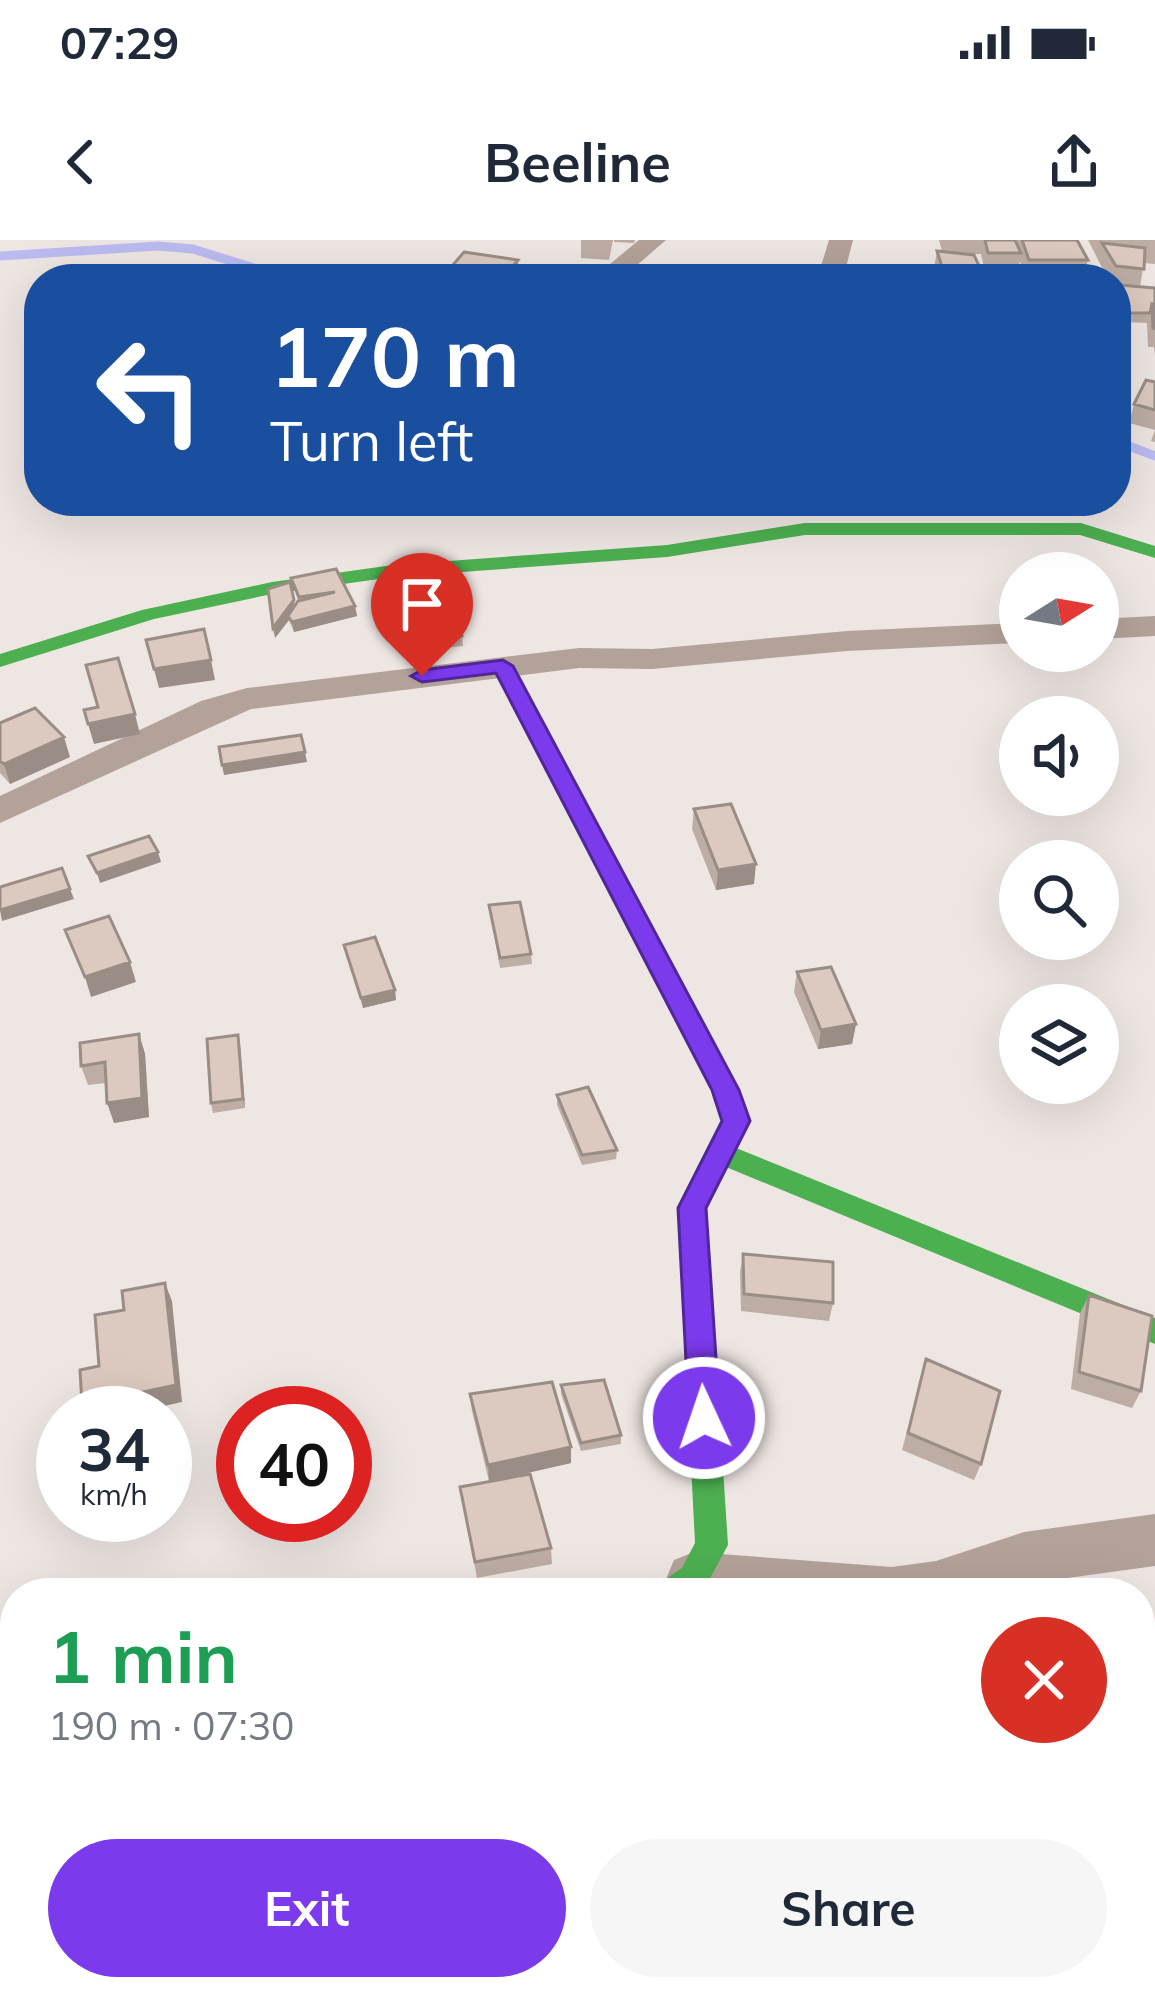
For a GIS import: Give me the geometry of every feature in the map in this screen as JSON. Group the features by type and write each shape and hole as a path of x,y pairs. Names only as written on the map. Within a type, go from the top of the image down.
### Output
{"street":[{"path":"624,264 654,240"},
{"path":"0,661 149,614 272,588 476,563 667,550 805,529 1081,529 1155,552"},
{"path":"1119,628 1155,626"},
{"path":"0,811 214,710 247,699 503,666 999,634"},
{"path":"503,666 726,1090 736,1121 692,1208 712,1545 689,1578"},
{"path":"722,1154 1155,1331"},
{"path":"965,1578 1024,1558 1155,1540"}],"building":[{"path":"985,240 1015,240 1021,253 988,253"},
{"path":"1022,240 1077,240 1088,260 1029,260"},
{"path":"1102,243 1145,248 1144,269 1115,264"},
{"path":"937,251 974,255 978,264 941,264"},
{"path":"464,252 518,260 515,264 454,264"},
{"path":"1131,286 1155,288 1150,313 1131,313"},
{"path":"1146,380 1155,382 1155,410 1134,404"},
{"path":"336,569 355,606 292,622 288,616 298,601 335,592 299,597 291,578"},
{"path":"290,582 294,600 273,628 268,589"},
{"path":"452,593 462,636 436,639 425,596"},
{"path":"204,629 211,660 154,669 146,640"},
{"path":"118,658 135,714 88,724 84,710 98,707 86,665"},
{"path":"35,708 64,737 4,764 0,761 0,723"},
{"path":"301,735 305,752 222,765 219,747"},
{"path":"731,804 756,864 718,870 694,809"},
{"path":"149,836 158,852 97,873 88,856"},
{"path":"62,868 70,889 0,910 0,887"},
{"path":"520,902 531,954 500,958 489,905"},
{"path":"109,916 130,962 85,977 65,930"},
{"path":"375,937 395,990 361,998 344,945"},
{"path":"831,967 856,1024 821,1030 797,972"},
{"path":"139,1034 142,1098 107,1103 105,1062 81,1066 80,1043"},
{"path":"238,1035 243,1099 211,1103 207,1039"},
{"path":"588,1087 617,1150 582,1155 557,1095"},
{"path":"743,1254 833,1262 833,1303 744,1294"},
{"path":"165,1283 176,1385 81,1386 80,1370 99,1366 95,1315 124,1310 122,1291"},
{"path":"1089,1295 1152,1316 1141,1391 1079,1372"},
{"path":"926,1359 1000,1391 981,1464 908,1433"},
{"path":"604,1380 621,1435 581,1443 561,1385"},
{"path":"552,1382 571,1447 488,1465 470,1394"},
{"path":"530,1474 551,1548 475,1562 460,1487"}],"waterway":[{"path":"0,256 158,246 193,249 241,264"},
{"path":"1131,447 1155,456"}],"traffic: fast":[{"path":"0,661 149,614 272,588 393,571 667,551 805,529 1081,529 1155,552"},
{"path":"503,666 726,1090 736,1121 692,1208 712,1545 695,1578"},
{"path":"722,1154 1155,1331"}],"route":[{"path":"422,676 503,666 726,1090 736,1121 692,1208 704,1418"}]}
